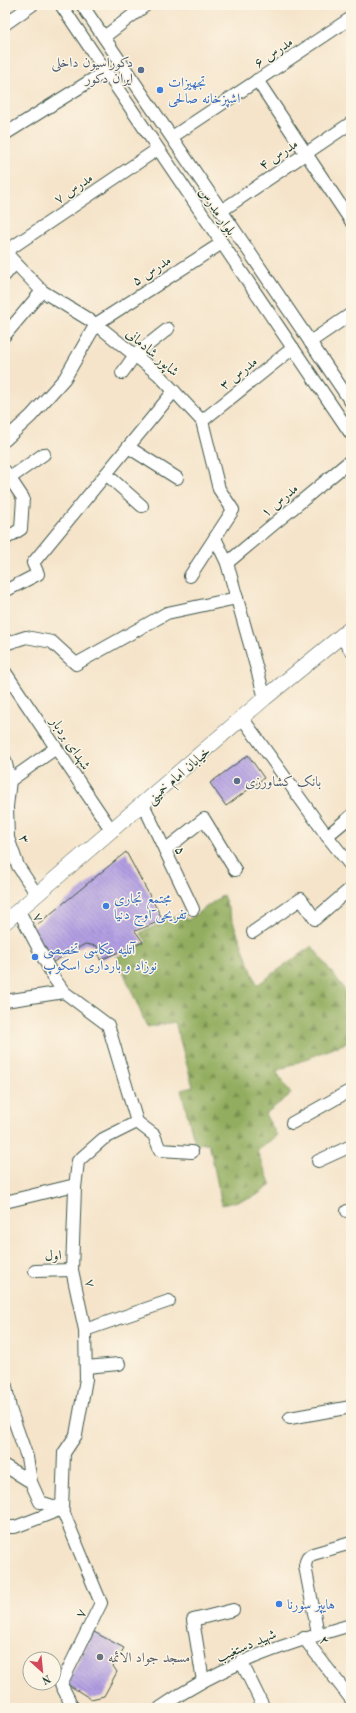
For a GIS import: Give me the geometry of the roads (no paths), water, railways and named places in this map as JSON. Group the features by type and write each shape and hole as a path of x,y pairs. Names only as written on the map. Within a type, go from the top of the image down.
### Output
{"main road":[{"name":"خیابان امام خمینی","path":"5,922 243,719 265,698 346,633"}],"street":[{"path":"5,24 32,5"},
{"name":"بلوار مدرس","path":"61,5 351,434"},
{"name":"بلوار مدرس","path":"82,5 351,402"},
{"path":"104,37 146,5"},
{"name":"مدرس ۶","path":"172,137 351,18"},
{"path":"5,134 106,71"},
{"path":"257,80 351,221"},
{"name":"مدرس ۴","path":"221,210 351,123"},
{"name":"مدرس ۷","path":"5,252 158,149"},
{"name":"مدرس ۵","path":"96,324 222,243"},
{"name":"شاپور شادمانی","path":"5,252 42,291 96,324 158,374 202,421 219,489 233,510 215,538"},
{"path":"5,275 15,263"},
{"path":"5,335 42,291"},
{"path":"310,342 351,314"},
{"path":"5,440 30,416 65,378 96,324"},
{"path":"122,373 134,355 168,329"},
{"name":"مدرس ۳","path":"202,421 293,348"},
{"path":"5,591 38,574 33,563 174,391"},
{"path":"128,447 176,478"},
{"path":"5,539 21,530 23,498 8,475 44,454"},
{"name":"مدرس ۱","path":"227,563 351,460"},
{"path":"106,474 142,506"},
{"path":"215,538 227,563 265,698"},
{"path":"190,576 215,538"},
{"path":"5,644 26,636 52,642 76,664 167,613 237,598"},
{"path":"346,633 351,651"},
{"name":"شهدای بردبار","path":"5,672 112,831"},
{"path":"243,719 327,836 351,866"},
{"path":"7,782 56,748"},
{"name":"۳","path":"5,760 8,838 18,866 37,895"},
{"name":"۵","path":"143,804 193,909"},
{"path":"327,836 351,816"},
{"path":"165,850 204,819 235,870"},
{"path":"253,932 301,899 314,919 351,888"},
{"name":"۷","path":"19,910 54,978 64,992 108,1025 137,1122 103,1139 78,1161 75,1185 72,1270 85,1330 86,1379 76,1435 64,1453 62,1509 101,1603 61,1684 73,1708"},
{"path":"5,1001 64,992"},
{"path":"292,1123 351,1090"},
{"path":"137,1122 154,1135 160,1150 192,1152"},
{"path":"318,1161 351,1146"},
{"path":"5,1202 75,1185"},
{"name":"اول","path":"35,1271 72,1270"},
{"path":"85,1330 170,1301"},
{"path":"86,1367 119,1364"},
{"path":"5,1381 10,1409 27,1457 31,1482 40,1502 62,1509"},
{"path":"290,1418 351,1407"},
{"path":"5,1466 31,1482"},
{"path":"5,1527 15,1527 62,1509"},
{"path":"318,1634 306,1561 308,1557 313,1554 351,1543"},
{"path":"202,1681 193,1620 233,1610"},
{"name":"شهید دستغیب","path":"160,1708 183,1692 241,1661 304,1638 351,1625"},
{"name":"۲","path":"304,1638 351,1699"},
{"path":"241,1661 264,1708"}],"place":[{"name":"دکوراسیون داخلی ایران دکور","path":"141,70"},
{"name":"تجهیزات اشپزخانه صالحی","path":"160,90"},
{"name":"بانک کشاورزی","path":"237,781"},
{"name":"مجتمع تجاری تفریحی اوج دنیا","path":"106,906"},
{"name":"آتلیه عکاسی تخصصی نوزاد و بارداری اسکوپ","path":"35,957"},
{"name":"هایپر سورنا","path":"279,1604"},
{"name":"مسجد جواد الائمه","path":"100,1657"}]}
